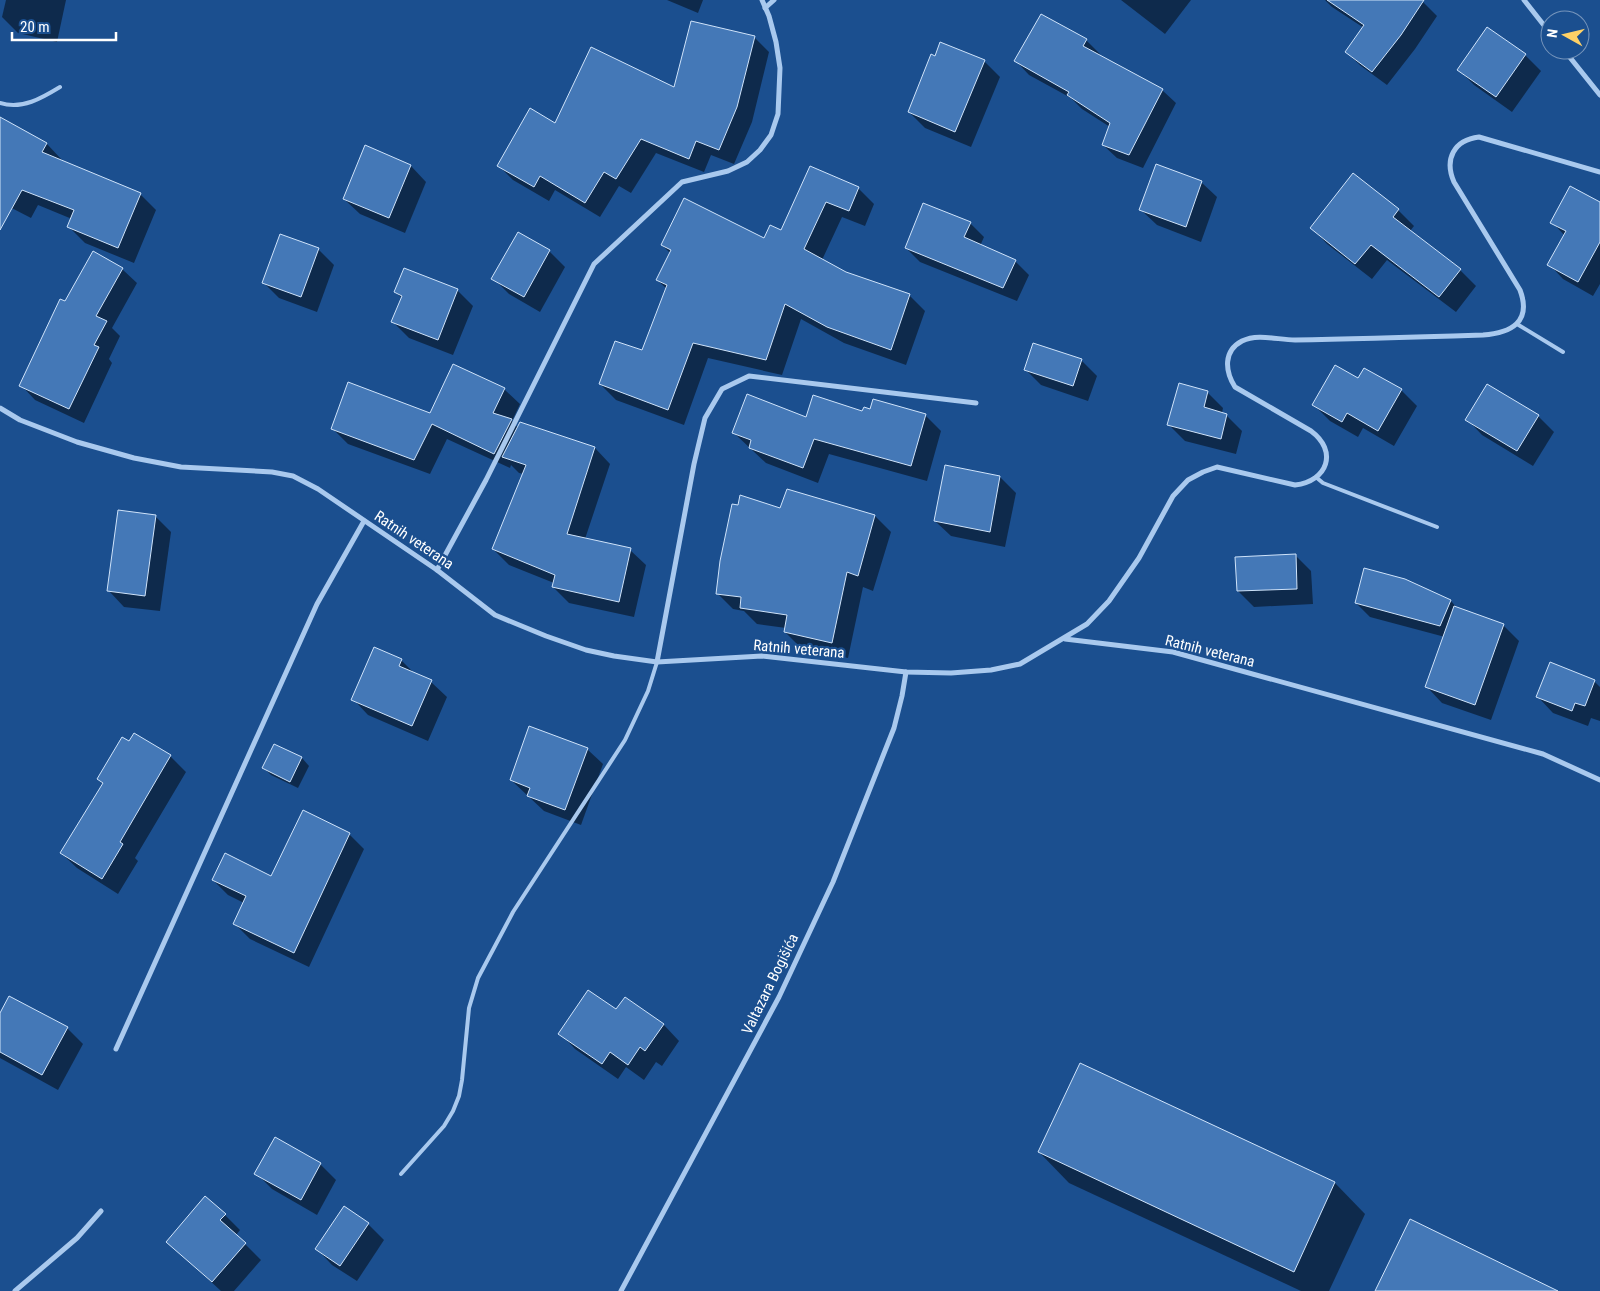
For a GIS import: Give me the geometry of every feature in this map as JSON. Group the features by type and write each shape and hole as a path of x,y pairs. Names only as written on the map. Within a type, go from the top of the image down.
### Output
{"street":[{"path":"437,570 486,480 594,264 682,182 728,172 747,162 760,150 771,135 778,114 780,68 776,42 762,0"},
{"path":"766,8 774,0"},
{"path":"1524,0 1540,20"},
{"path":"1572,60 1600,96"},
{"path":"1064,638 1087,624 1109,601 1139,558 1173,496 1188,480 1217,467 1295,485 1307,483 1317,478 1324,469 1326,458 1325,445 1320,437 1235,387 1227,370 1228,359 1232,350 1241,341 1252,337 1292,340 1483,335 1501,333 1517,324 1522,317 1524,308 1520,290 1454,182 1450,167 1451,158 1456,148 1462,142 1470,138 1479,137 1600,172"},
{"path":"657,662 694,464 705,418 722,389 749,376 976,403"},
{"name":"Ratnih veterana","path":"0,408 20,420 77,442 134,458 181,467 272,472 293,476 318,488 437,570 495,615 586,650 657,662 762,656 906,672 951,673 981,671 1020,664 1064,638 1173,652 1543,754 1600,780"},
{"path":"116,1049 317,604 364,521"},
{"name":"Valtazara Bogišića","path":"620,1291 779,997 833,882 894,728 906,672"},
{"path":"15,1291 77,1238 101,1211"}],"lane":[{"path":"0,103 22,104 41,99 60,87"},
{"path":"1517,324 1563,352"},
{"path":"1317,478 1324,483 1437,527"},
{"path":"401,1174 444,1126 459,1096 469,1008 478,978 513,912 625,740 648,691 657,662"}],"building":[{"path":"1327,0 1424,0 1401,35 1372,72 1345,52 1364,25"},
{"path":"1041,14 1087,39 1083,46 1163,89 1129,155 1102,145 1110,123 1067,95 1069,92 1014,61"},
{"path":"691,21 755,36 737,107 719,150 696,141 689,159 641,139 616,179 604,172 585,203 540,176 534,187 497,166 530,108 555,123 591,47 674,87"},
{"path":"1487,27 1526,54 1496,97 1457,70"},
{"path":"940,42 985,60 955,132 908,112 931,54 935,56"},
{"path":"0,117 47,143 42,152 141,193 118,248 67,227 74,210 22,190 0,230"},
{"path":"365,145 411,165 389,218 343,199"},
{"path":"1156,164 1202,181 1186,227 1139,210"},
{"path":"810,166 859,187 849,211 826,202 804,249 846,272 910,294 891,350 827,327 785,304 766,360 693,343 668,410 599,384 615,341 642,350 667,285 656,280 671,250 661,245 684,198 764,238 770,225 781,230"},
{"path":"1353,173 1399,209 1393,217 1461,269 1439,297 1371,245 1355,264 1310,228"},
{"path":"1570,186 1600,202 1600,242 1578,282 1547,265 1566,231 1550,223"},
{"path":"923,203 971,222 964,237 1016,260 1003,288 905,248"},
{"path":"518,232 550,250 524,297 491,279"},
{"path":"280,234 319,248 301,297 262,283"},
{"path":"93,251 123,268 96,316 107,321 94,345 99,347 69,409 19,386 60,299 65,301"},
{"path":"404,268 458,289 438,340 391,322 402,296 394,292"},
{"path":"1033,343 1082,359 1073,386 1024,370"},
{"path":"453,364 505,388 493,413 512,419 494,454 432,424 414,460 331,429 348,382 430,413"},
{"path":"1335,365 1358,378 1364,368 1402,389 1378,431 1347,413 1342,422 1312,405"},
{"path":"1179,383 1208,391 1204,407 1227,414 1221,439 1167,425"},
{"path":"1487,384 1539,415 1517,451 1465,420"},
{"path":"747,394 806,417 813,395 862,411 864,407 870,409 873,399 926,414 911,466 814,439 803,468 749,448 751,440 732,433"},
{"path":"520,422 595,447 567,534 631,548 619,602 552,587 555,575 492,549 526,465 502,457"},
{"path":"945,465 1000,476 990,532 934,521"},
{"path":"787,489 875,515 858,576 847,572 832,643 784,632 787,615 740,608 741,597 716,594 720,561 732,504 738,505 740,495 780,508"},
{"path":"118,510 156,515 145,596 107,591"},
{"path":"1296,554 1297,589 1237,591 1235,557"},
{"path":"1364,568 1405,579 1451,600 1440,626 1355,603"},
{"path":"1454,606 1504,624 1475,705 1425,687"},
{"path":"374,647 402,659 399,666 432,680 412,726 351,700"},
{"path":"1550,662 1595,680 1585,706 1575,703 1572,711 1536,697"},
{"path":"529,726 588,748 565,810 527,796 530,788 510,780"},
{"path":"134,733 171,755 120,842 123,844 102,879 60,853 103,783 97,779 122,737 129,741"},
{"path":"274,744 302,757 290,782 262,768"},
{"path":"303,810 350,833 294,953 233,924 246,896 212,880 225,853 271,876"},
{"path":"588,990 616,1009 625,997 664,1024 645,1051 640,1047 628,1065 610,1052 602,1064 558,1034"},
{"path":"9,996 68,1027 42,1075 0,1052 0,1013"},
{"path":"1080,1063 1335,1182 1294,1272 1038,1152"},
{"path":"275,1137 321,1163 301,1200 254,1174"},
{"path":"205,1196 226,1214 220,1220 246,1243 212,1282 166,1242"},
{"path":"344,1206 369,1223 340,1266 315,1249"},
{"path":"1410,1219 1558,1291 1375,1291"}]}
